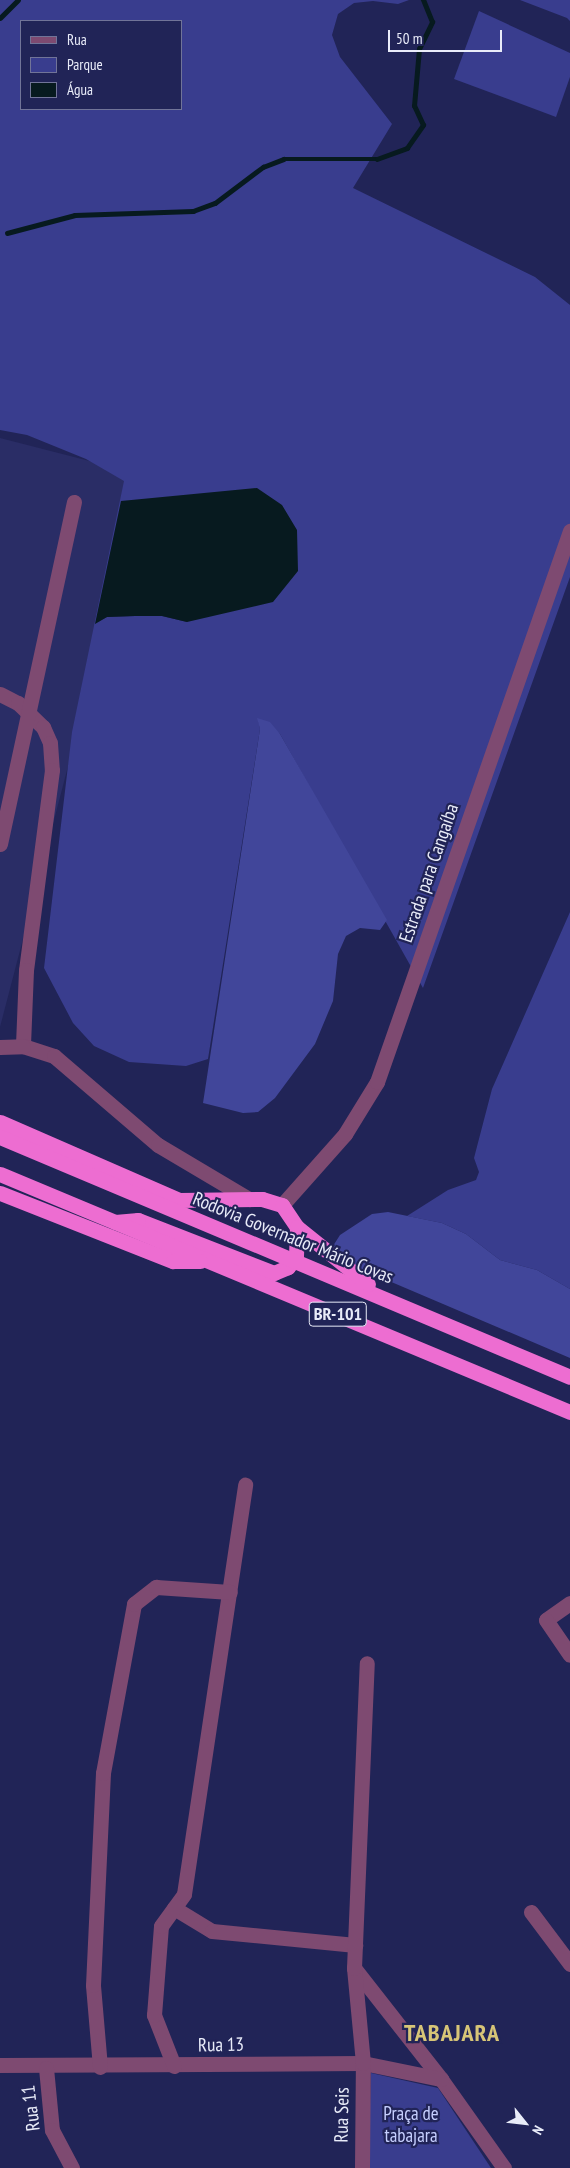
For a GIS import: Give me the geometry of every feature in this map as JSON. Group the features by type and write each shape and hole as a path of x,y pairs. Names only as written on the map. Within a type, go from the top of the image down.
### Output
{"highway":[{"path":"0,1122 179,1200 249,1199 282,1205 297,1227 388,1298"},
{"name":"Rodovia Governador Mário Covas","path":"0,1137 388,1298 570,1378"},
{"name":"BR-101","path":"0,1174 570,1412"},
{"path":"0,1193 173,1261 208,1261"},
{"path":"113,1222 138,1220 274,1273 294,1260 297,1227"}],"street":[{"path":"0,844 3,819 29,712 74,502"},
{"name":"Estrada para Cangaíba","path":"282,1205 345,1134 377,1082 570,530"},
{"path":"0,694 29,712 43,726 50,743 52,770 26,970 23,1046"},
{"path":"0,1047 23,1046 54,1056 158,1145 249,1199"},
{"path":"174,2066 154,2015 161,1926 184,1894 245,1485"},
{"path":"100,2067 93,1985 103,1773 134,1604 156,1586 230,1592"},
{"path":"570,1603 546,1620 570,1655"},
{"name":"Rua Seis","path":"362,2168 363,2063 354,1968 367,1663"},
{"path":"174,1908 212,1931 355,1944"},
{"path":"531,1912 570,1964"},
{"path":"354,1968 441,2079 504,2168"},
{"name":"Rua 13","path":"0,2066 46,2068 363,2063 441,2079"},
{"name":"Rua 11","path":"46,2068 52,2130 72,2168"}],"shaded area":[{"path":"0,438 144,475 0,1027"},
{"path":"257,718 270,722 280,734 387,920 380,930 360,928 346,936 338,954 333,1001 315,1044 275,1098 258,1112 243,1113 203,1103 260,729"},
{"path":"388,1212 442,1223 466,1234 500,1260 537,1270 570,1289 570,1358 342,1261 333,1246 340,1235 372,1214"}],"green space":[{"path":"0,0 409,0 398,4 373,1 354,3 338,14 332,35 340,57 392,124 353,188 535,277 570,305 570,577 423,988 280,734 258,719 260,729 208,1059 186,1066 129,1062 94,1046 73,1023 44,968 72,732 124,481 86,459 27,435 0,430","holes":["282,505 187,622 162,616 135,616 107,617 96,623"]},
{"path":"520,0 570,0 570,21 567,18"},
{"path":"479,11 570,53 570,77 556,117 454,79"},
{"path":"570,912 570,1289 537,1270 500,1260 466,1234 442,1223 407,1216 448,1190 476,1180 479,1172 474,1158 492,1089"},
{"name":"Praça de tabajara","path":"371,2073 438,2088 491,2168 368,2168"}],"water":[{"path":"257,488 282,505 297,530 298,571 273,602 187,622 162,616 135,616 107,617 95,624 121,501"}],"waterway":[{"path":"0,18 18,0"},
{"path":"7,233 75,215 193,211 215,203 263,167 284,159 377,159 407,148 423,125 414,106 419,49 432,22 423,0"}],"district":[{"name":"TABAJARA","path":"452,2033"}]}
